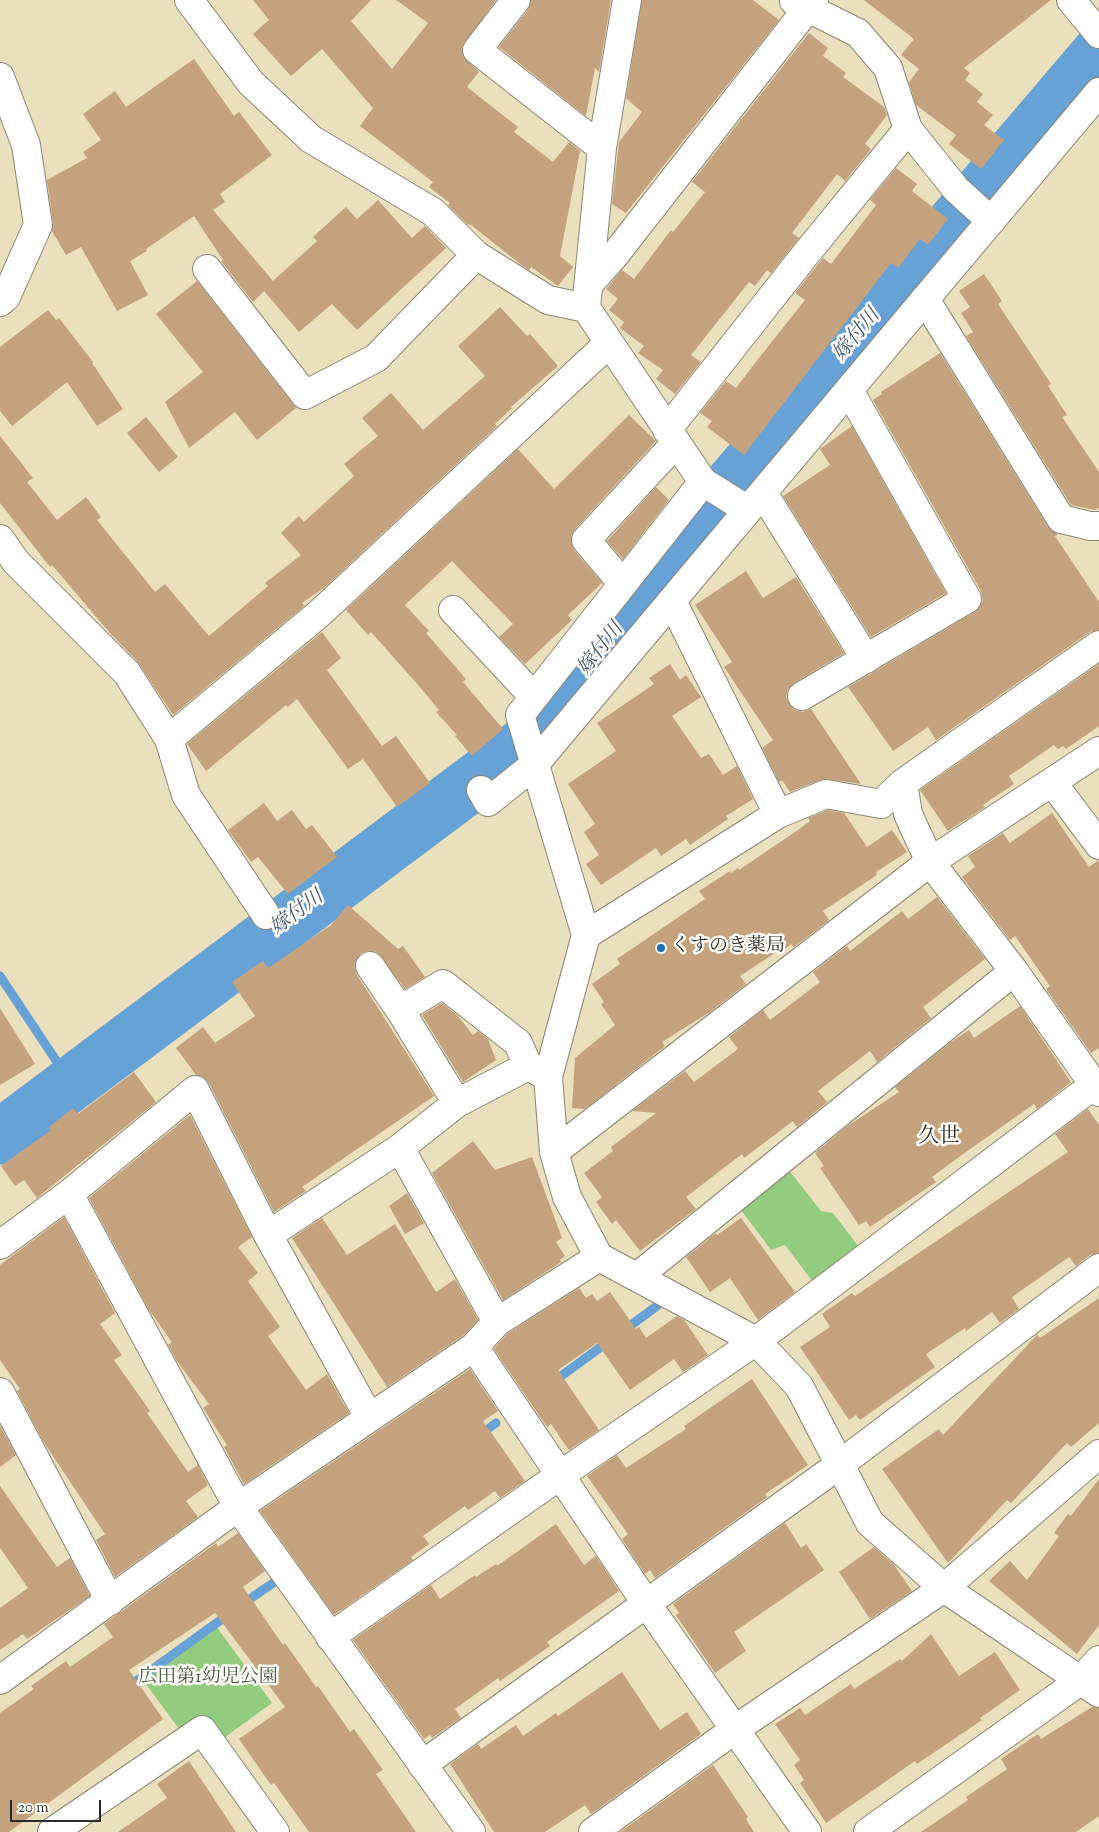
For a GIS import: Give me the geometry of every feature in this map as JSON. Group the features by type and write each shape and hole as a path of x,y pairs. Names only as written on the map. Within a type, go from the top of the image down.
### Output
{"street":[{"path":"189,0 251,83 311,139 433,212 476,255 548,300 587,296"},
{"path":"516,0 477,50 602,148"},
{"path":"626,0 602,148 587,296 609,343 703,482 756,501 866,659"},
{"path":"1071,0 1096,30"},
{"path":"587,296 614,256 805,3 858,34 888,68 908,129 956,189 991,220"},
{"path":"0,77 26,145 38,225 6,297 0,302"},
{"path":"481,790 488,802 534,765 1099,92"},
{"path":"623,584 586,540 672,436 805,255 908,129"},
{"path":"207,269 305,395 376,358 476,255"},
{"path":"925,299 1061,519 1090,526 1099,526"},
{"path":"169,739 321,612 609,343"},
{"path":"802,696 967,599 848,390"},
{"path":"527,706 703,482"},
{"path":"0,539 8,567 127,674 169,739 186,795 266,915"},
{"path":"672,601 778,814"},
{"path":"268,1235 400,1148 457,1103 538,1071 586,935 534,765 527,706 453,610"},
{"path":"586,935 778,814 826,794 881,804 903,783 1099,645"},
{"path":"554,1152 930,862 1099,751"},
{"path":"1052,782 1099,845"},
{"path":"330,1637 558,1476 756,1341 1096,1089 1014,971 930,862 908,814 903,783"},
{"path":"370,966 400,1010 457,1103"},
{"path":"638,1276 1014,971"},
{"path":"400,1010 443,984 518,1043 538,1071 554,1152 567,1197 599,1257 638,1276 756,1341 799,1386 870,1523 944,1588 1090,1687"},
{"path":"0,1245 69,1194 195,1090 268,1235 368,1416"},
{"path":"400,1148 497,1322"},
{"path":"69,1194 238,1507 471,1832"},
{"path":"0,1680 238,1507 368,1416 474,1347 497,1322 599,1257"},
{"path":"422,1764 839,1464 1099,1268"},
{"path":"474,1347 558,1476 807,1832"},
{"path":"0,1392 110,1601"},
{"path":"593,1832 734,1730 944,1588 1099,1454"},
{"path":"868,1832 1090,1687 1099,1660"},
{"path":"52,1832 202,1730 275,1832"}],"green space":[{"path":"788,1169 821,1211 833,1213 862,1251 816,1286 785,1245 771,1250 741,1210"},
{"name":"広田第1幼児公園","path":"216,1626 272,1703 221,1740 182,1733 143,1680"}],"building":[{"path":"253,0 371,0 351,21 392,69 428,23 396,0 496,0 462,47 463,56 479,72 467,87 518,127 514,132 553,162 569,142 580,151 560,256 573,267 558,286 531,267 529,270 471,225 467,224 448,205 450,203 429,187 433,182 360,126 373,108 322,49 291,76 253,34 269,20"},
{"path":"531,0 611,0 599,72 595,68 586,116 499,47 528,10"},
{"path":"642,0 753,0 779,20 626,213 612,204 619,142 642,112 626,98"},
{"path":"864,0 1051,0 964,68 970,73 965,80 983,94 977,102 993,115 984,125 1004,140 981,169 949,144 956,135 916,105 909,82 919,69 901,55 914,39"},
{"path":"809,33 828,48 823,56 846,73 843,77 884,107 887,115 865,144 871,149 845,181 837,174 792,233 799,238 771,273 767,270 755,286 749,282 691,355 701,362 675,394 656,379 663,370 638,353 644,346 620,328 624,322 609,310 618,299 606,289 622,270 634,279 671,230 673,232 705,192 692,182"},
{"path":"194,59 234,116 239,112 272,155 220,194 225,202 213,210 273,281 317,241 313,237 346,207 357,219 378,200 412,238 425,226 446,248 357,330 332,304 299,332 264,291 253,302 221,261 223,260 194,216 146,249 147,251 130,261 148,295 117,311 81,247 66,255 52,231 53,223 47,180 87,158 83,152 101,140 83,114 115,91 126,107"},
{"path":"896,168 917,184 912,191 948,219 928,245 920,239 898,268 891,263 744,455 707,427 712,421 700,413 726,381 736,388 805,300 795,293 823,258 831,264 876,205 870,200"},
{"path":"984,274 1002,301 998,304 1051,384 1048,386 1067,415 1062,417 1099,472 1099,508 1095,510 1071,505 966,336 973,332 961,313 970,307 959,291"},
{"path":"197,281 296,408 257,440 235,412 189,448 165,402 203,372 156,314"},
{"path":"500,307 527,336 530,334 558,366 511,407 495,424 497,426 325,587 302,603 304,606 173,715 138,662 109,632 52,565 50,567 0,503 0,436 33,478 27,482 57,520 86,497 101,517 97,520 155,592 165,584 209,636 268,586 265,583 301,555 281,533 299,516 304,522 354,476 344,464 378,436 362,418 391,393 423,430 485,376 458,346"},
{"path":"48,310 56,320 59,318 93,362 123,409 97,426 67,382 12,426 0,411 0,347"},
{"path":"940,353 1048,527 1058,534 1055,536 1099,602 1099,630 1090,632 936,740 928,727 893,751 848,687 975,612 983,600 981,591 873,400 882,394 881,392"},
{"path":"629,415 656,441 575,529 571,536 574,550 602,583 568,615 572,620 525,664 499,637 513,624 452,561 405,605 429,631 426,633 466,679 463,682 503,729 472,756 455,736 457,735 436,712 439,710 419,686 371,632 368,635 346,610 518,449 554,489"},
{"path":"146,417 178,457 159,472 127,433"},
{"path":"852,426 946,593 871,637 783,496 830,465 820,449"},
{"path":"656,487 669,500 623,559 607,541"},
{"path":"746,571 763,598 796,577 844,653 794,683 788,689 786,697 789,704 795,710 803,712 811,709 861,784 828,779 820,780 790,792 782,780 779,782 762,748 773,740 724,667 732,662 695,605"},
{"path":"322,632 341,658 327,670 382,746 396,736 430,783 397,807 363,759 348,769 297,699 288,707 286,705 206,771 187,744"},
{"path":"670,664 680,680 686,675 701,697 672,716 701,758 709,754 723,775 737,766 753,799 726,816 728,819 690,845 686,839 661,856 656,848 601,885 586,864 599,855 584,832 595,824 568,784 616,751 597,723 654,684 649,678"},
{"path":"1099,664 1099,726 1066,749 1063,746 1058,749 1054,745 1009,776 1014,784 983,805 985,807 948,831 920,790"},
{"path":"264,803 277,821 292,810 306,829 312,825 337,857 288,894 258,857 251,862 228,830"},
{"path":"828,810 844,813 867,847 892,830 907,852 876,872 877,875 823,911 829,920 794,947 791,944 785,949 784,947 740,976 746,984 710,1012 662,1042 665,1046 585,1109 572,1108 575,1058 615,1025 601,1004 604,1002 592,984 620,964 617,959 705,899 699,891 730,871 731,873 738,868 739,870 810,821 808,818"},
{"path":"1052,813 1089,867 1099,860 1099,1048 1091,1053 1046,989 1050,986 1015,936 1010,940 962,877 975,867 968,856 1003,833 1010,843"},
{"path":"937,897 985,959 923,1007 931,1018 877,1062 870,1051 818,1091 827,1102 797,1127 793,1121 744,1158 742,1154 686,1197 696,1209 640,1251 616,1220 612,1224 596,1202 602,1197 584,1173 613,1151 611,1147 656,1113 632,1111 685,1071 694,1082 738,1049 729,1037 763,1010 770,1020 820,982 813,972 847,946 850,951 902,911 908,919"},
{"path":"348,905 398,949 403,946 425,977 405,989 377,952 368,951 361,953 356,960 355,968 357,975 434,1096 302,1187 306,1191 274,1212 209,1083 203,1077 196,1075 176,1048 203,1027 215,1043 255,1016 232,982 263,961 268,968 331,925"},
{"path":"442,1003 458,1016 473,1035 478,1031 488,1039 496,1060 463,1082 422,1015"},
{"path":"1020,1006 1071,1082 1037,1109 1034,1104 959,1157 932,1177 936,1182 870,1227 866,1221 859,1225 820,1168 824,1166 815,1153 846,1127 899,1092 895,1087 951,1042 969,1030 974,1038"},
{"path":"0,1008 35,1064 0,1085"},
{"path":"134,1072 156,1102 37,1198 24,1180 15,1186 1,1166 51,1130 49,1127 73,1108 78,1114"},
{"path":"1088,1109 1099,1125 1099,1253 1090,1255 1076,1266 1069,1257 1012,1297 1019,1309 1000,1323 992,1312 966,1331 965,1328 926,1354 935,1367 860,1420 856,1415 849,1420 800,1347 830,1327 822,1314 852,1293 855,1296 1068,1152 1055,1134"},
{"path":"190,1115 252,1237 238,1247 258,1273 248,1281 280,1327 268,1336 306,1390 327,1374 349,1413 244,1484 224,1447 227,1445 203,1408 209,1404 177,1361 168,1345 172,1342 149,1310 89,1198"},
{"path":"473,1141 495,1170 532,1157 562,1238 556,1242 565,1256 560,1260 561,1262 503,1300 432,1173"},
{"path":"407,1193 424,1223 405,1234 389,1206"},
{"path":"64,1217 115,1313 100,1324 122,1355 114,1360 150,1411 147,1413 188,1472 198,1465 208,1485 186,1501 198,1517 115,1577 96,1540 105,1534 43,1441 17,1391 20,1389 0,1360 0,1265"},
{"path":"322,1218 347,1255 395,1224 436,1292 455,1279 478,1320 464,1335 387,1387 292,1238"},
{"path":"741,1218 795,1292 758,1320 730,1278 710,1292 686,1257 716,1233 717,1235"},
{"path":"579,1288 586,1298 592,1294 597,1301 610,1292 636,1329 639,1327 646,1338 677,1316 684,1320 708,1355 683,1372 674,1359 630,1390 597,1343 558,1370 599,1430 569,1450 551,1424 547,1427 494,1349 507,1334"},
{"path":"1099,1298 1099,1423 1071,1447 1067,1443 1011,1503 1007,1500 948,1563 882,1469 939,1429 943,1435 1037,1334 1040,1338"},
{"path":"470,1369 498,1411 483,1421 525,1481 500,1498 495,1491 468,1510 465,1506 423,1536 429,1544 411,1557 413,1560 334,1615 260,1511"},
{"path":"752,1379 808,1465 765,1494 767,1497 655,1578 650,1570 645,1574 622,1539 628,1534 587,1476 617,1455 626,1468 686,1429 684,1426"},
{"path":"0,1426 16,1455 0,1467"},
{"path":"1099,1479 1099,1625 1077,1654 989,1581 1010,1561 1027,1580 1059,1536 1054,1533 1068,1514 1071,1516"},
{"path":"0,1486 57,1567 70,1558 90,1596 27,1639 23,1634 0,1650 0,1608 28,1588 0,1548"},
{"path":"785,1523 801,1548 806,1544 824,1570 734,1632 746,1651 715,1673 676,1615 679,1613 673,1604"},
{"path":"556,1524 584,1565 596,1556 619,1591 547,1642 550,1646 500,1681 498,1678 455,1709 461,1718 432,1738 430,1735 424,1739 353,1640 431,1585 440,1599 475,1575 476,1577 496,1564 497,1566"},
{"path":"238,1533 265,1571 243,1587 283,1645 285,1643 350,1732 354,1729 383,1770 376,1774 416,1832 309,1832 274,1783 271,1785 239,1739 285,1707 215,1613 129,1670 163,1719 9,1832 0,1832 0,1713 34,1689 31,1686 66,1661 70,1667 113,1637 104,1624 216,1543 218,1547"},
{"path":"874,1547 894,1565 912,1591 870,1619 839,1572"},
{"path":"931,1634 959,1676 995,1652 1020,1690 980,1718 982,1720 917,1764 915,1761 826,1823 800,1783 804,1780 794,1765 800,1760 775,1724 800,1708 805,1715 851,1684 854,1689 900,1659 902,1661"},
{"path":"622,1672 660,1730 687,1712 701,1734 591,1814 585,1805 545,1832 494,1832 450,1764 478,1744 481,1749 516,1725 523,1736 556,1713 558,1716"},
{"path":"1092,1707 1099,1708 1099,1816 1076,1832 921,1832 968,1800 966,1797 1007,1769 1001,1759 1038,1734 1041,1739"},
{"path":"189,1761 236,1832 118,1832 167,1798 157,1784"},
{"path":"713,1765 748,1817 746,1819 754,1832 620,1832"}],"waterway":[{"name":"嫁付川","path":"0,1137 534,737 731,485 1099,53"},
{"path":"0,976 71,1083"},
{"path":"623,1331 657,1306"},
{"path":"553,1382 609,1341"},
{"path":"480,1435 496,1423"},
{"path":"241,1605 276,1581"},
{"path":"128,1687 229,1614"}],"place":[{"name":"くすのき薬局","path":"661,948"}],"district":[{"name":"久世","path":"939,1138"}]}
